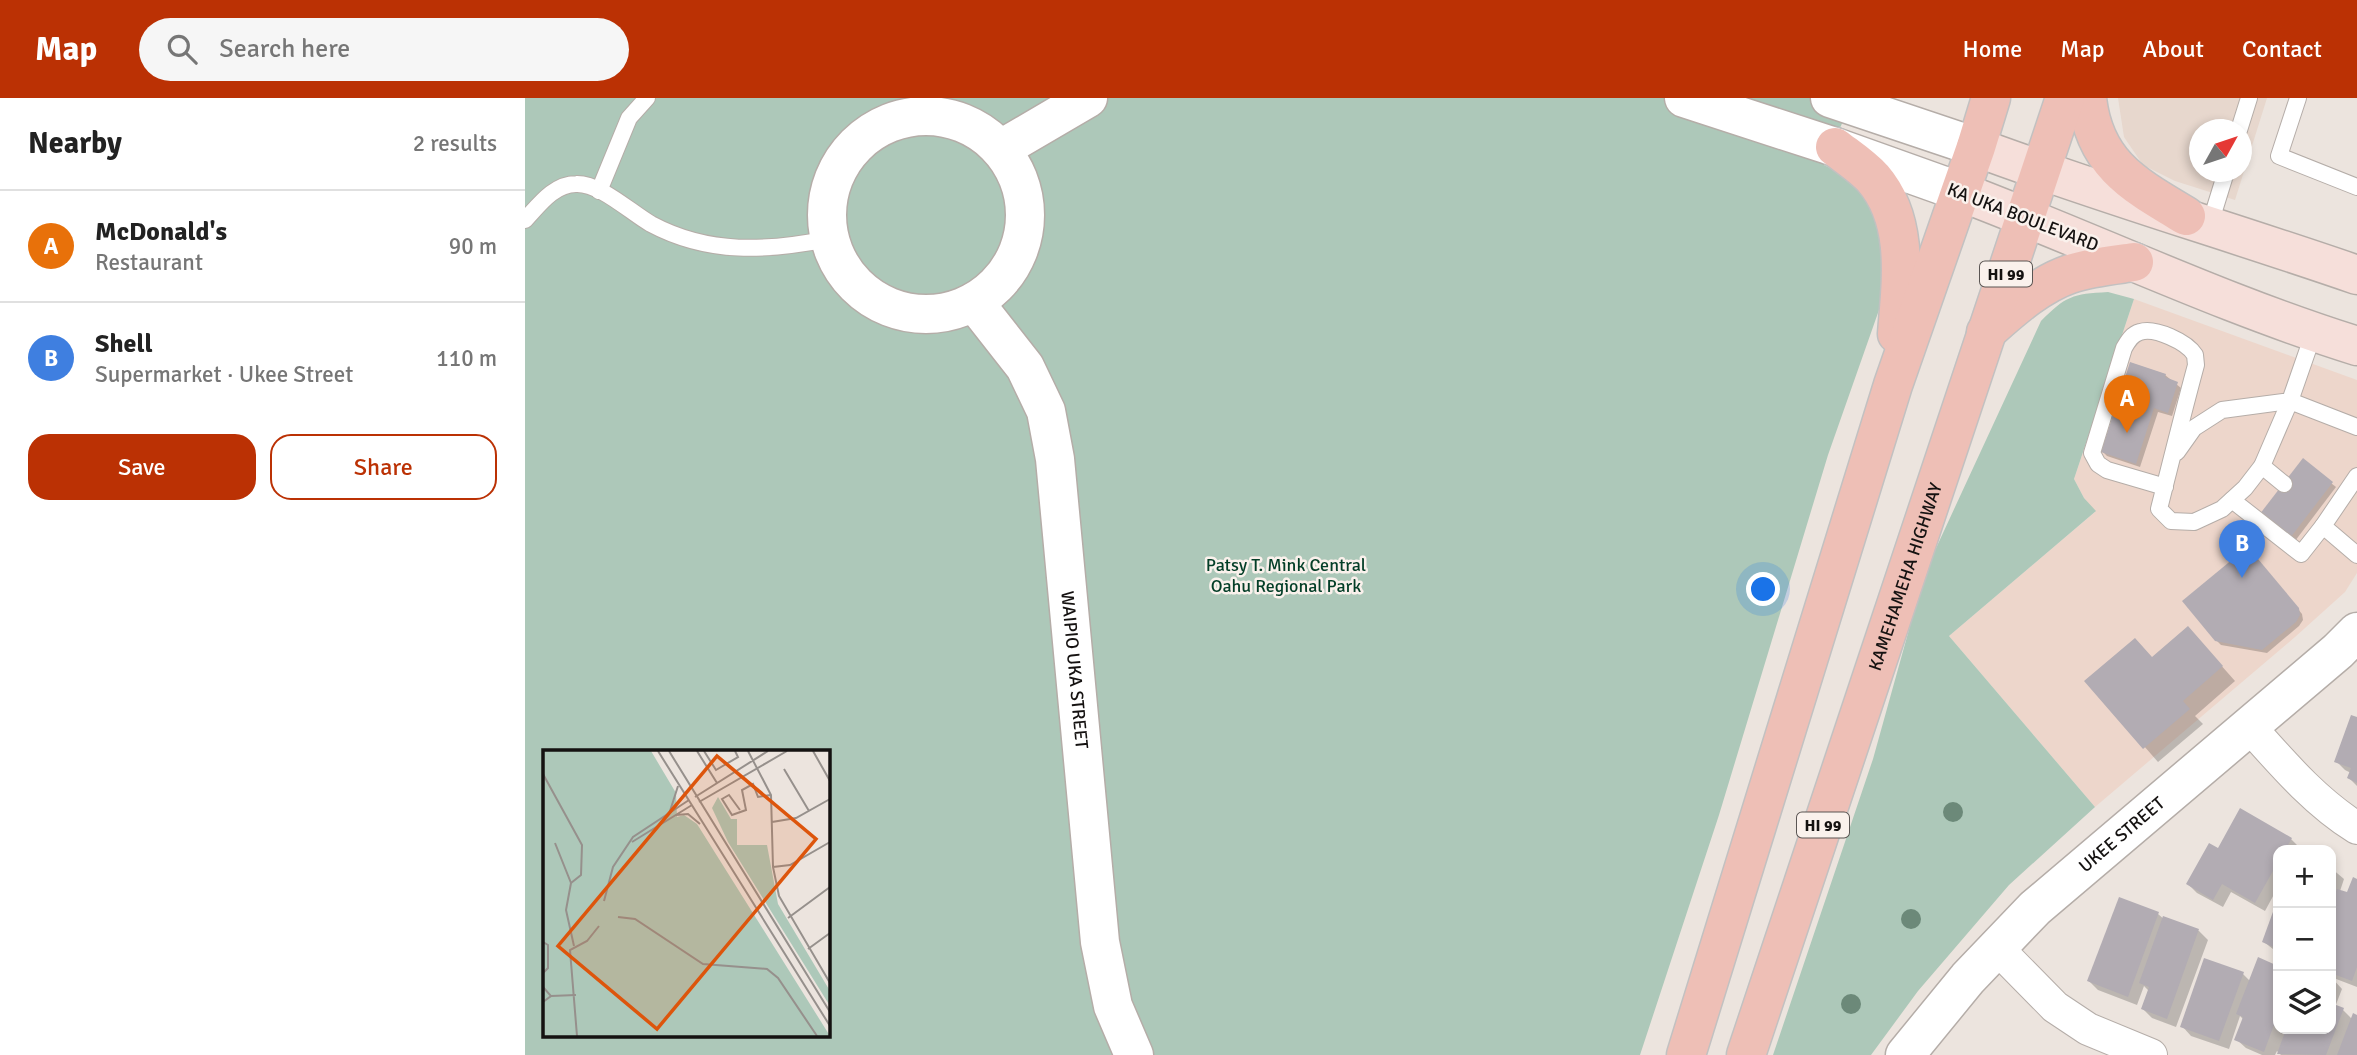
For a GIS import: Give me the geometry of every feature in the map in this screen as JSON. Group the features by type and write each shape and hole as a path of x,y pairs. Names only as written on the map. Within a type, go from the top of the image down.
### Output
{"main road":[{"path":"1686,1055 1893,385 1991,98"},
{"name":"KAMEHAMEHA HIGHWAY","path":"1746,1055 2065,98"},
{"path":"2087,98 2090,122 2097,140 2118,170 2133,184 2198,220"},
{"path":"1835,147 1873,178 1884,192 1896,224 1901,260 1893,385"},
{"path":"1976,147 2357,275"},
{"name":"KA UKA BOULEVARD","path":"1961,192 2026,216 2247,308 2357,346"},
{"path":"1986,332 2028,298 2068,274 2134,262"}],"street":[{"path":"1001,149 1088,98"},
{"name":"KA UKA BOULEVARD","path":"1684,98 1835,147 1961,192"},
{"path":"1830,98 1976,147"},
{"path":"922,115 951,118 978,130 1001,149 1019,180 1026,215 1020,249 1002,280 974,302 946,313 916,314 887,306 861,290 841,267 829,239 827,208 833,180 847,155 868,134 893,121 922,115"},
{"name":"WAIPIO UKA STREET","path":"974,302 1025,367 1046,411 1056,472 1100,942 1113,1006 1134,1055"},
{"name":"UKEE STREET","path":"1905,1055 1932,1019 2035,908 2357,632"},
{"path":"2249,726 2308,789 2341,818 2357,828"},
{"path":"1996,947 2055,1007 2088,1029 2151,1055"}],"lane":[{"path":"599,191 629,118 647,98"},
{"path":"2242,119 2249,98"},
{"path":"2298,98 2279,156 2357,187"},
{"path":"2198,220 2220,182"},
{"path":"525,220 561,186 578,183 599,191 652,224 692,242 761,248 788,247 829,239"},
{"path":"2165,487 2107,470 2098,464 2092,453 2124,348 2133,335 2150,331 2183,342 2195,355 2196,365 2170,461 2165,487 2159,509 2171,521 2194,522 2222,509 2262,466 2290,401 2314,332"},
{"path":"2170,461 2195,428 2222,410 2290,401 2357,427"},
{"path":"2262,466 2284,484"},
{"path":"2232,500 2301,554 2357,476"},
{"path":"2314,507 2357,555"}],"shaded area":[{"path":"2118,98 2267,98 2252,146 2252,119 2189,119 2189,182 2241,182 2235,200 2175,181 2143,165 2124,137"},
{"path":"2134,299 2357,380 2357,573 2345,592 2295,637 2095,807 1949,636 2095,512 2074,479"}],"green space":[{"name":"Patsy T. Mink Central Oahu Regional Park","path":"525,98 1853,98 1824,165 1847,176 1867,196 1887,259 1879,310 1828,455 1719,815 1640,1055 525,1055"},
{"path":"2108,292 2134,299 2074,479 2084,498 2096,511 1949,636 2095,807 2009,885 1918,991 1871,1055 1773,1055 1873,759 1925,572 2041,321 2070,298"}],"building":[{"path":"2130,362 2166,374 2165,377 2178,382 2168,413 2154,408 2136,464 2101,452"},
{"path":"2303,458 2333,482 2287,542 2256,519"},
{"path":"2246,551 2253,553 2299,608 2300,615 2296,622 2262,650 2215,641 2182,601"},
{"path":"2188,626 2223,666 2183,701 2190,709 2143,749 2084,681 2135,638 2152,657"},
{"path":"2351,715 2357,717 2357,783 2347,778 2351,768 2334,762"},
{"path":"2240,808 2292,838 2288,845 2273,845 2273,871 2255,903 2222,884 2213,900 2186,884 2209,843 2218,848"},
{"path":"2353,877 2357,879 2357,967 2352,981 2336,975 2336,892 2337,889 2347,892"},
{"path":"2119,897 2159,912 2128,997 2087,981"},
{"path":"2273,912 2273,947 2262,942"},
{"path":"2163,916 2199,929 2167,1019 2141,1009 2149,987 2139,983"},
{"path":"2258,957 2273,964 2273,1028 2264,1052 2234,1040 2243,1017 2236,1014"},
{"path":"2204,958 2244,972 2219,1041 2180,1027"},
{"path":"2336,1005 2344,1008 2336,1029"},
{"path":"2353,1013 2357,1015 2357,1055 2337,1055"},
{"path":"2284,1034 2334,1034 2326,1055 2277,1054"}],"place":[{"name":"McDonald's","path":"2127,433"},
{"name":"Shell","path":"2242,578"}]}
